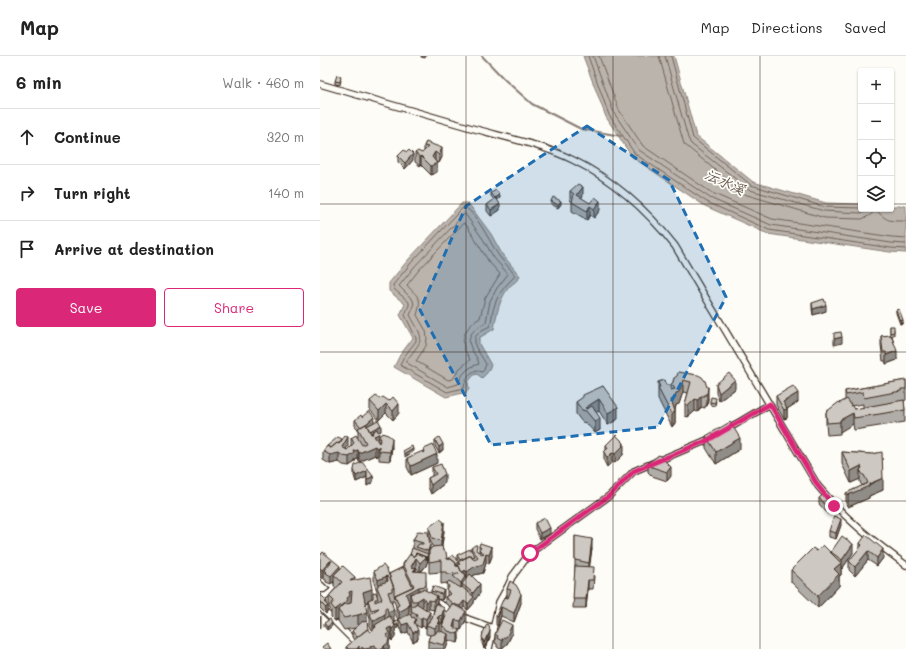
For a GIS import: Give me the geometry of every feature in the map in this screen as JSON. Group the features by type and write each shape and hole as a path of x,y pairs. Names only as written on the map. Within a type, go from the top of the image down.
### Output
{"street":[{"path":"320,84 536,146 573,160 622,192 647,213 675,246 818,486 834,506 854,524 906,565"},
{"path":"722,432 770,404"},
{"path":"489,649 499,602 512,577 530,553 609,496 634,471 715,436"},
{"path":"320,575 335,589 326,596 320,596"},
{"path":"384,629 395,623 406,621 412,614 408,603 413,599 426,598 468,619 493,629"},
{"path":"320,607 359,646"}],"highlighted area":[{"path":"587,126 669,180 726,297 658,427 491,445 420,310 466,206"}],"water":[{"name":"沄水溪","path":"583,56 674,56 696,136 753,182 826,203 858,204 858,212 894,212 894,206 906,206 906,253 768,234 705,206 632,157 606,117"},
{"path":"462,203 468,203 491,234 502,254 520,276 517,281 509,287 503,297 497,312 494,329 479,338 479,344 491,365 487,373 482,378 477,374 474,375 468,382 469,389 467,392 446,397 394,367 400,355 413,338 400,315 405,304 389,291 389,283 408,260"}],"building":[{"path":"337,75 341,77 340,82 335,81"},
{"path":"426,142 442,148 439,155 435,152 432,157 437,163 431,166 421,156 420,157 415,153 418,151 422,153 428,147 424,146"},
{"path":"404,150 407,152 409,150 413,154 405,163 398,156"},
{"path":"578,184 583,187 577,195 590,203 595,197 600,201 594,209 590,206 587,211 572,202 574,194 570,191"},
{"path":"496,190 500,195 495,198 491,193"},
{"path":"553,197 561,201 558,205 551,201"},
{"path":"496,198 500,204 491,210 487,205"},
{"path":"824,299 826,305 813,309 812,303"},
{"path":"899,309 903,320 900,321 896,310"},
{"path":"890,326 894,326 894,332 890,333"},
{"path":"841,332 842,337 834,339 834,333"},
{"path":"891,335 897,351 886,355 886,352 883,352 881,336"},
{"path":"678,372 702,377 708,387 707,394 705,394 705,396 701,396 698,400 695,399 688,406 685,404 691,382 683,380 679,392 676,393 675,398 671,400 675,411 672,415 658,388 660,387 658,382 664,380 666,385 669,385 671,390 675,389 671,385"},
{"path":"729,373 735,380 719,393 716,384"},
{"path":"906,380 906,389 864,398 863,392 846,395 845,391"},
{"path":"603,386 618,407 608,413 599,399 585,408 587,409 592,406 600,418 595,422 576,402 583,397 583,395"},
{"path":"793,386 798,393 783,402 787,409 784,410 776,396"},
{"path":"376,396 380,399 383,397 389,401 393,397 399,404 393,411 386,404 379,411 370,401"},
{"path":"711,397 716,398 715,403 710,402"},
{"path":"847,399 854,409 904,400 905,410 854,418 853,413 840,420 840,422 827,423 826,412 839,402 840,403"},
{"path":"369,411 374,417 361,427 355,420 361,415 362,417"},
{"path":"378,420 381,425 370,431 367,426"},
{"path":"730,422 740,438 716,452 706,436"},
{"path":"366,424 371,434 373,434 372,432 377,429 379,434 374,436 379,443 381,438 378,438 382,433 392,438 390,452 379,451 379,446 377,448 375,446 359,453 358,450 354,451 355,453 349,457 343,456 339,453 330,455 323,451 327,446 331,448 337,443 339,444 345,436 348,437 342,447 347,450 354,443 351,438 356,435 362,445 366,443 358,428"},
{"path":"616,435 624,443 622,445 623,446 615,454 612,453 607,458 604,452 608,448 606,445"},
{"path":"338,437 342,439 338,444 337,443 331,448 327,446"},
{"path":"439,437 443,444 439,447 435,440"},
{"path":"433,445 437,454 411,466 407,458 423,451 424,453 424,449"},
{"path":"412,446 413,449 405,454 403,451"},
{"path":"842,452 871,454 882,452 883,478 848,495 846,493 868,483 860,470 862,468 861,466 851,471"},
{"path":"659,455 671,467 667,472 652,467 648,463"},
{"path":"362,462 373,476 367,480 367,471 356,476 354,470 355,465"},
{"path":"441,464 445,474 431,485 428,478 436,474 432,467"},
{"path":"823,495 832,505 828,508 819,498"},
{"path":"834,516 841,519 836,533 829,531"},
{"path":"545,518 550,528 540,533 535,523"},
{"path":"440,519 444,522 441,541 432,538 429,527"},
{"path":"418,531 428,532 430,545 428,551 416,547 419,544 423,544 413,540"},
{"path":"866,535 883,549 877,558 868,551 855,567 849,561 862,545 860,543"},
{"path":"575,536 592,539 589,563 575,560"},
{"path":"842,536 853,544 842,560 831,552"},
{"path":"480,543 492,547 489,555 486,554 483,564 474,567 467,572 465,570 463,572 461,571 459,566 457,566 460,564 458,562 471,555 474,560 478,557 471,548 477,545 476,550 482,554 484,553 479,550 481,548 479,546"},
{"path":"823,545 841,563 834,569 839,574 818,596 791,570 813,548 817,551"},
{"path":"442,546 443,551 446,552 447,559 451,559 456,563 456,566 459,566 461,571 466,575 461,583 453,576 459,573 448,574 447,572 441,572 441,560 429,562 429,551 432,547"},
{"path":"412,548 428,554 426,560 426,557 416,553 414,556 410,555"},
{"path":"470,549 475,556 472,557 471,555 460,560 457,555"},
{"path":"323,552 340,566 331,576 324,570 332,561 330,561 322,570 320,568 320,556"},
{"path":"416,553 426,557 420,563 416,558 411,567 416,568 413,571 426,572 426,586 419,587 406,594 409,602 408,607 399,612 396,607 399,605 395,595 414,586 403,564 410,554 414,557"},
{"path":"453,555 459,562 456,566 456,563 451,559 448,559"},
{"path":"383,565 387,570 394,588 392,588 392,591 388,592 394,610 388,612 387,608 385,608 385,614 373,621 370,614 379,608 371,610 368,600 373,598 373,593 376,592 378,599 375,599 375,602 382,599 377,587 379,584 388,581 387,576 378,580 374,571"},
{"path":"343,566 355,577 350,581 370,577 372,589 363,592 367,612 344,618 338,610 343,605 351,603 352,591 349,592 350,596 347,598 348,600 335,610 331,605 334,601 329,596 342,582 334,575"},
{"path":"575,566 594,567 593,580 588,580 586,599 573,599"},
{"path":"403,567 413,587 395,595 395,598 394,588 389,574"},
{"path":"470,574 480,584 473,593 462,584"},
{"path":"449,581 461,588 462,587 474,597 468,604 464,601 460,606 453,604 445,597 450,594 447,590 449,587 447,583"},
{"path":"510,581 516,585 521,594 514,613 501,607 498,617 496,616 504,597 508,598 511,590 507,589"},
{"path":"433,586 444,590 442,594 431,591"},
{"path":"423,589 437,596 434,601 429,600 426,602 423,597 417,601 412,601 410,594"},
{"path":"320,594 327,601 325,602 328,605 326,608 320,602"},
{"path":"416,603 430,612 426,619 422,617 421,619 416,616 417,614 411,611 411,608"},
{"path":"436,603 444,608 442,615 437,618 440,621 435,628 426,625 432,618"},
{"path":"452,604 466,611 461,621 455,620 453,627 459,630 458,634 448,631 442,626 446,616 444,616"},
{"path":"410,614 412,618 414,617 416,620 414,622 418,630 413,633 408,623 402,625 399,619"},
{"path":"390,616 395,626 392,629 391,627 387,629 389,633 386,635 389,639 388,643 383,649 377,649 375,645 370,646 371,648 364,649 362,647 362,649 359,649 359,646 357,649 349,649 346,647 367,629 370,632 376,627 375,625"},
{"path":"330,619 332,623 327,627 324,623"},
{"path":"502,620 512,625 507,636 502,639 502,641 497,638 498,636 495,634"},
{"path":"363,621 367,621 368,629 357,637 352,631"},
{"path":"487,624 489,625 490,631 484,643 482,637"},
{"path":"438,630 448,634 444,645 428,641 430,635 435,634"},
{"path":"327,643 331,649 324,649 322,647"}],"waterway":[{"path":"482,56 505,80 532,104 581,129 621,136"}],"route":[{"path":"530,553 609,496 634,471 708,440 770,404 818,486 834,506"}]}
